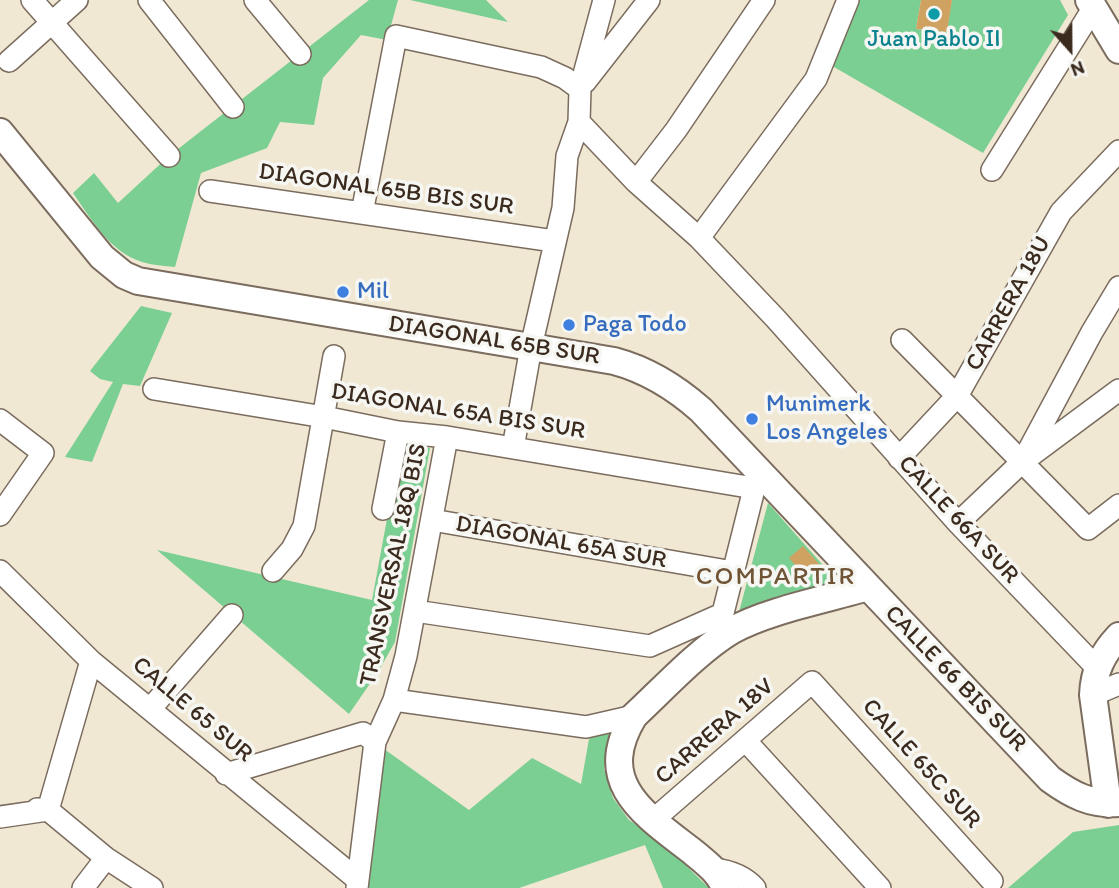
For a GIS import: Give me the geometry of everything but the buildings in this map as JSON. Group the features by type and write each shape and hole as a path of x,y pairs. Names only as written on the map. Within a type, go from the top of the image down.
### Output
{"street":[{"path":"32,0 169,156"},
{"path":"9,61 78,0"},
{"path":"149,0 233,107"},
{"path":"255,0 300,54"},
{"path":"513,448 531,347 563,208 567,156 579,122 580,89 604,0"},
{"path":"580,89 649,0"},
{"path":"636,182 676,130 764,0"},
{"path":"699,238 816,79 848,0"},
{"path":"992,170 1091,4 1116,38"},
{"path":"362,213 396,36 541,67 565,78 580,89"},
{"name":"CALLE 66A SUR","path":"579,122 636,182 699,238 776,319 958,523 1097,668"},
{"name":"DIAGONAL 65B SUR","path":"0,132 102,257 124,275 150,284 614,361 634,366 670,385 701,410"},
{"name":"CARRERA 18U","path":"900,458 957,396 1061,212 1119,151"},
{"name":"DIAGONAL 65B BIS SUR","path":"210,191 554,241"},
{"path":"1023,462 1119,287"},
{"path":"902,340 1088,529 1119,505"},
{"path":"272,570 292,549 304,526 334,356"},
{"name":"DIAGONAL 65A BIS SUR","path":"154,389 398,432 756,479"},
{"path":"958,523 1023,462 1119,390"},
{"name":"CALLE 66 BIS SUR","path":"701,410 756,479 868,587 1050,779 1093,803 1113,803"},
{"path":"0,420 43,453 0,515"},
{"path":"383,509 398,432"},
{"name":"TRANSVERSAL 18Q BIS","path":"357,884 375,741 394,701 415,611 447,437"},
{"path":"716,641 756,479"},
{"name":"DIAGONAL 65A SUR","path":"432,520 733,572"},
{"name":"CALLE 65 SUR","path":"0,572 91,661 151,708 357,884"},
{"path":"755,888 726,870 720,878 652,821 626,790 618,765 622,739 634,716 716,641 731,631 761,618 868,587"},
{"path":"415,611 650,646 722,614"},
{"path":"151,708 232,615"},
{"path":"1113,803 1093,695 1097,668 1102,656 1119,636"},
{"path":"48,810 91,661"},
{"name":"CARRERA 18V","path":"652,821 812,682"},
{"name":"CALLE 65C SUR","path":"812,682 992,881"},
{"path":"1093,695 1119,684"},
{"path":"394,701 586,727 634,716"},
{"path":"226,774 363,733 375,741"},
{"path":"745,740 880,888"},
{"path":"0,806 48,810 106,858 152,888"},
{"path":"0,817 48,810"},
{"path":"83,888 106,858"}],"green space":[{"path":"369,0 398,0 387,40 361,35 323,78 314,125 280,122 267,148 201,173 175,267 146,263 131,257 120,251 102,234 73,193 94,173 118,203 169,156"},
{"path":"410,0 486,0 508,22"},
{"path":"850,0 921,0 916,29 946,32 952,0 1060,0 1068,15 983,153 827,63"},
{"path":"141,306 172,313 140,386 123,384 92,462 65,457 113,382 100,379 90,371"},
{"path":"401,443 430,448 395,642 349,714 157,550 372,600"},
{"path":"768,503 837,581 739,612"},
{"path":"612,729 604,769 613,798 629,820 662,842 709,888 663,888 645,845 519,888 367,888 380,746 469,810 532,758 581,784 589,739"},
{"path":"1119,825 1119,888 1008,888 1073,832"}],"place":[{"name":"Juan Pablo II","path":"934,14"},
{"name":"Mil","path":"343,292"},
{"name":"Paga Todo","path":"569,325"},
{"name":"Munimerk Los Angeles","path":"752,419"}],"district":[{"name":"COMPARTIR","path":"776,577"}]}
